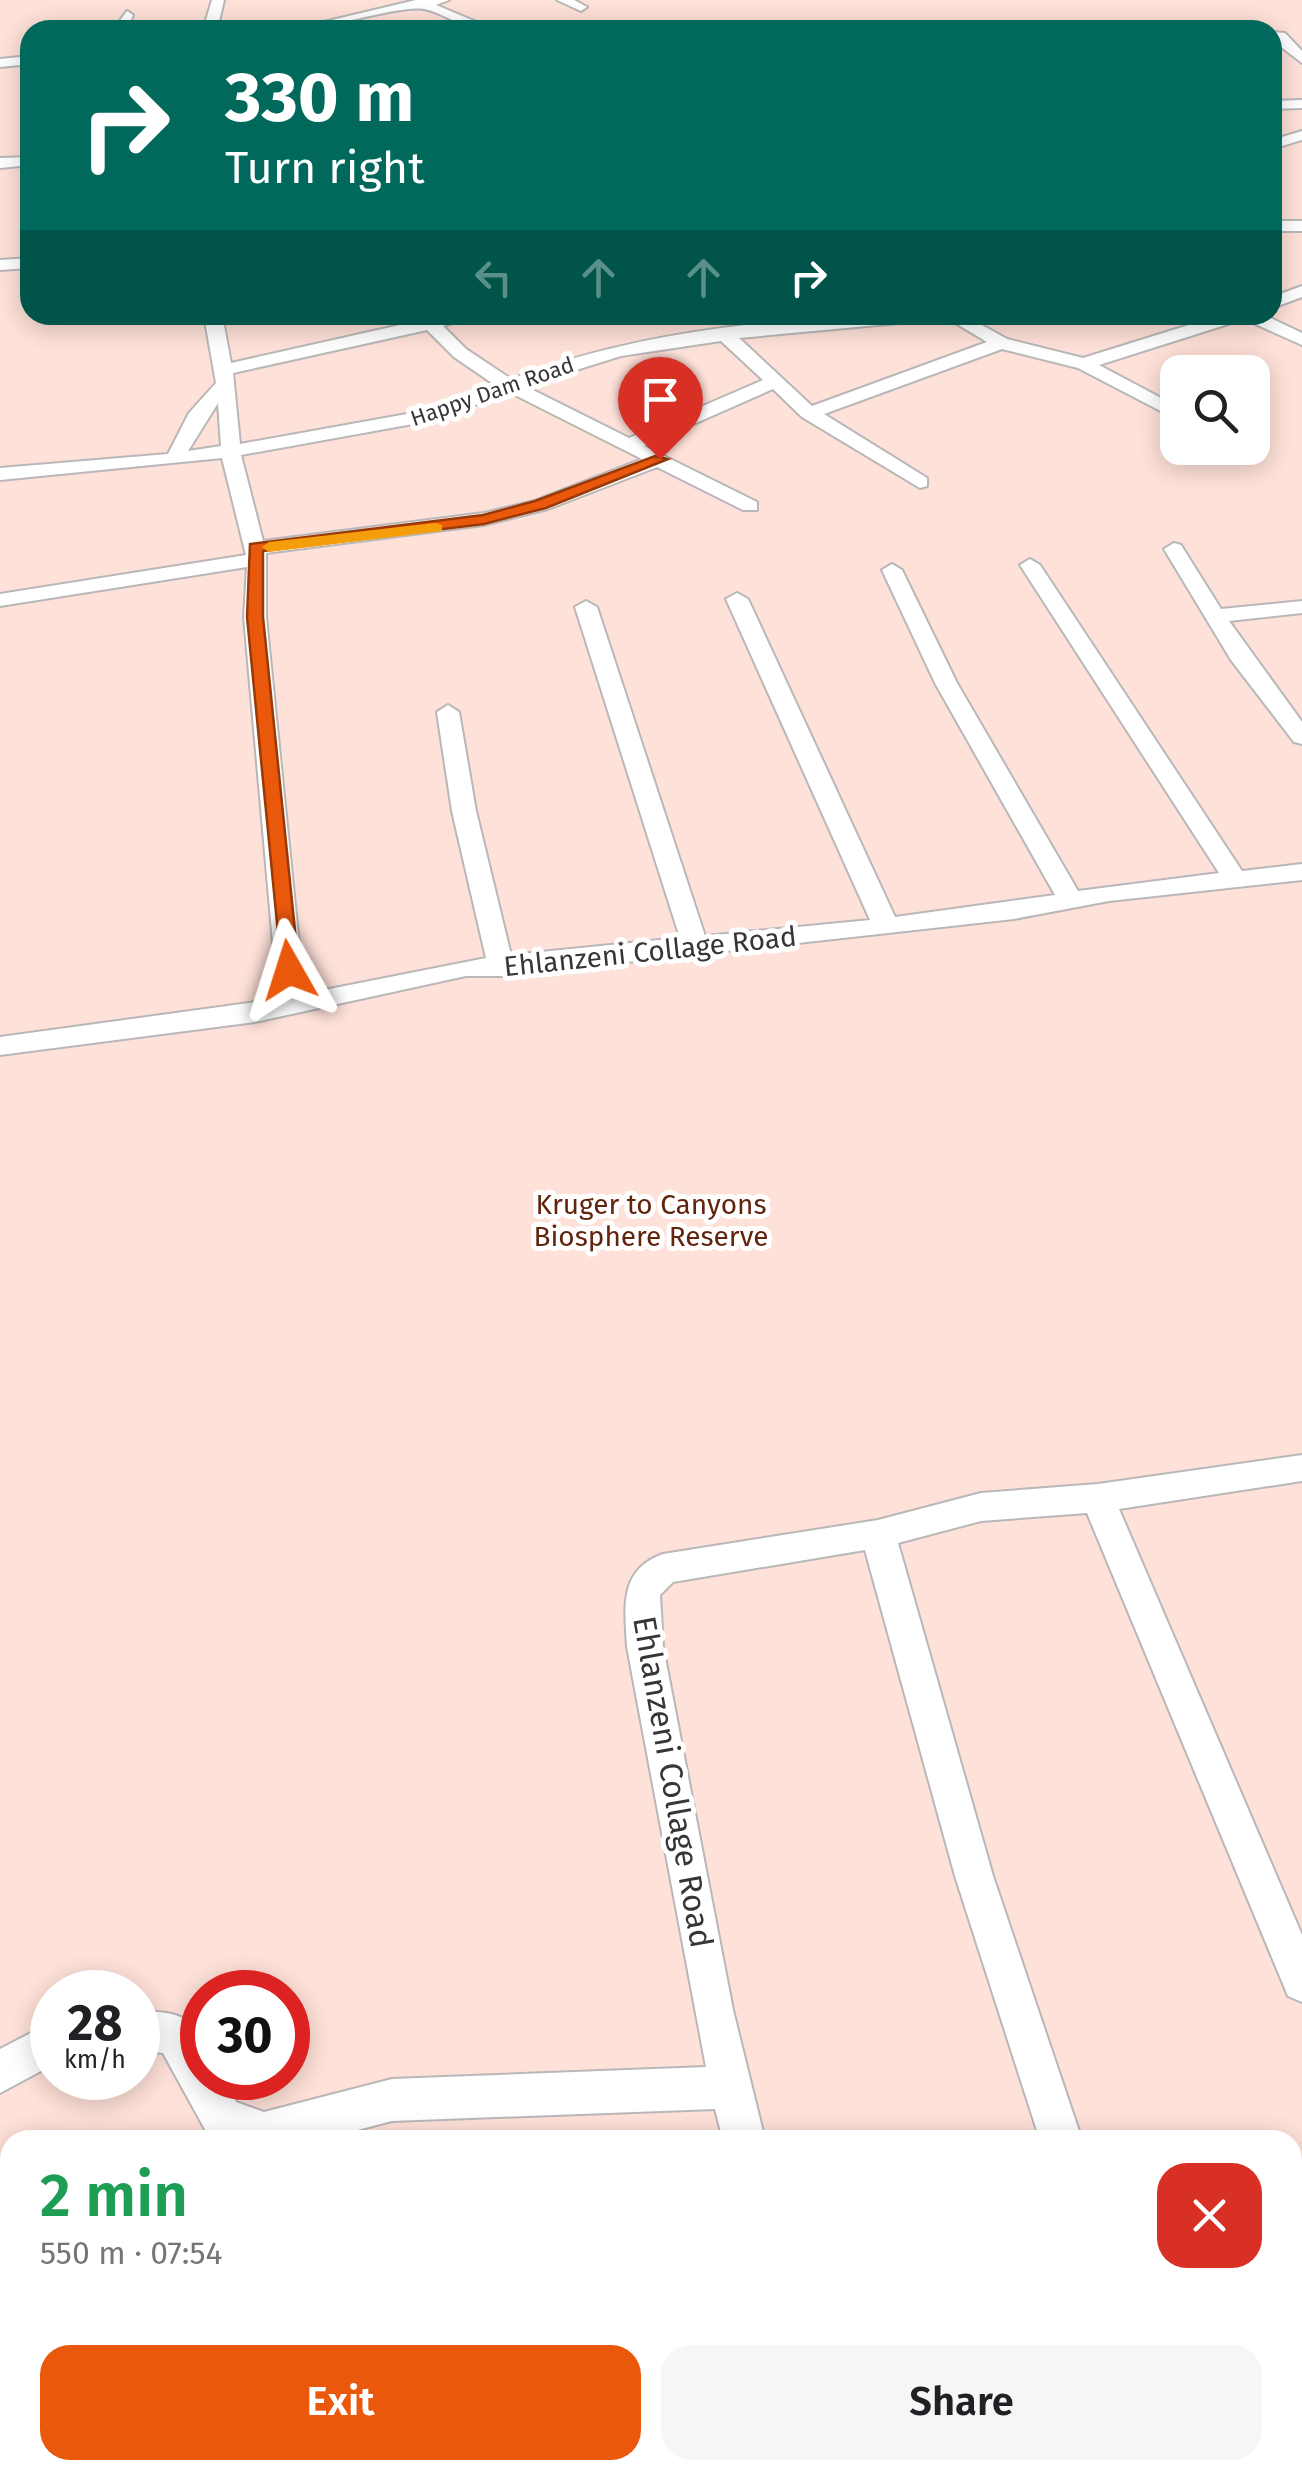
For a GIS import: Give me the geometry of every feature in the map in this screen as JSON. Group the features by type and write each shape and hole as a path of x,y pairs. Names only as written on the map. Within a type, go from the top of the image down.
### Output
{"street":[{"path":"339,20 442,0"},
{"path":"563,0 581,6"},
{"path":"417,2 463,20"},
{"path":"125,20 127,15"},
{"path":"1282,38 1302,59"},
{"path":"215,325 233,476 257,553 255,617 292,1004"},
{"path":"175,459 198,413 224,377 409,325"},
{"path":"432,325 482,371 508,386 750,506"},
{"path":"749,325 754,329"},
{"name":"Happy Dam Road","path":"0,474 231,452 402,423 588,358 754,329 805,325"},
{"path":"968,325 1000,343 1084,364 1160,405"},
{"path":"1084,364 1208,325"},
{"path":"1271,325 1302,340"},
{"path":"724,334 809,413 920,482"},
{"path":"809,413 1000,343"},
{"path":"630,445 774,382"},
{"path":"0,600 257,553 484,520 558,498 660,459"},
{"path":"1174,549 1242,660 1302,738"},
{"path":"1030,565 1236,880"},
{"path":"892,570 955,699 1070,900"},
{"path":"737,599 886,926"},
{"path":"586,607 696,945"},
{"path":"1216,616 1302,607"},
{"path":"448,712 464,811 501,968"},
{"name":"Ehlanzeni Collage Road","path":"0,1046 255,1013 437,973 886,926 1302,872"},
{"name":"Ehlanzeni Collage Road","path":"732,2087 713,2010 645,1647 642,1590 663,1569 684,1563 878,1534 981,1506 1098,1498 1302,1468"},
{"path":"1098,1498 1302,1982"},
{"path":"878,1534 974,1876 1058,2130"},
{"path":"0,2072 30,2055"},
{"path":"288,2130 392,2100 732,2087 742,2130"},
{"path":"214,2100 222,2118 252,2130"}],"green space":[{"name":"Kruger to Canyons Biosphere Reserve","path":"0,0 1302,0 1302,2130 0,2130"}],"slow traffic":[{"path":"269,547 436,528"}],"route":[{"path":"289,970 255,617 256,548 484,520 576,492 660,459"}]}
